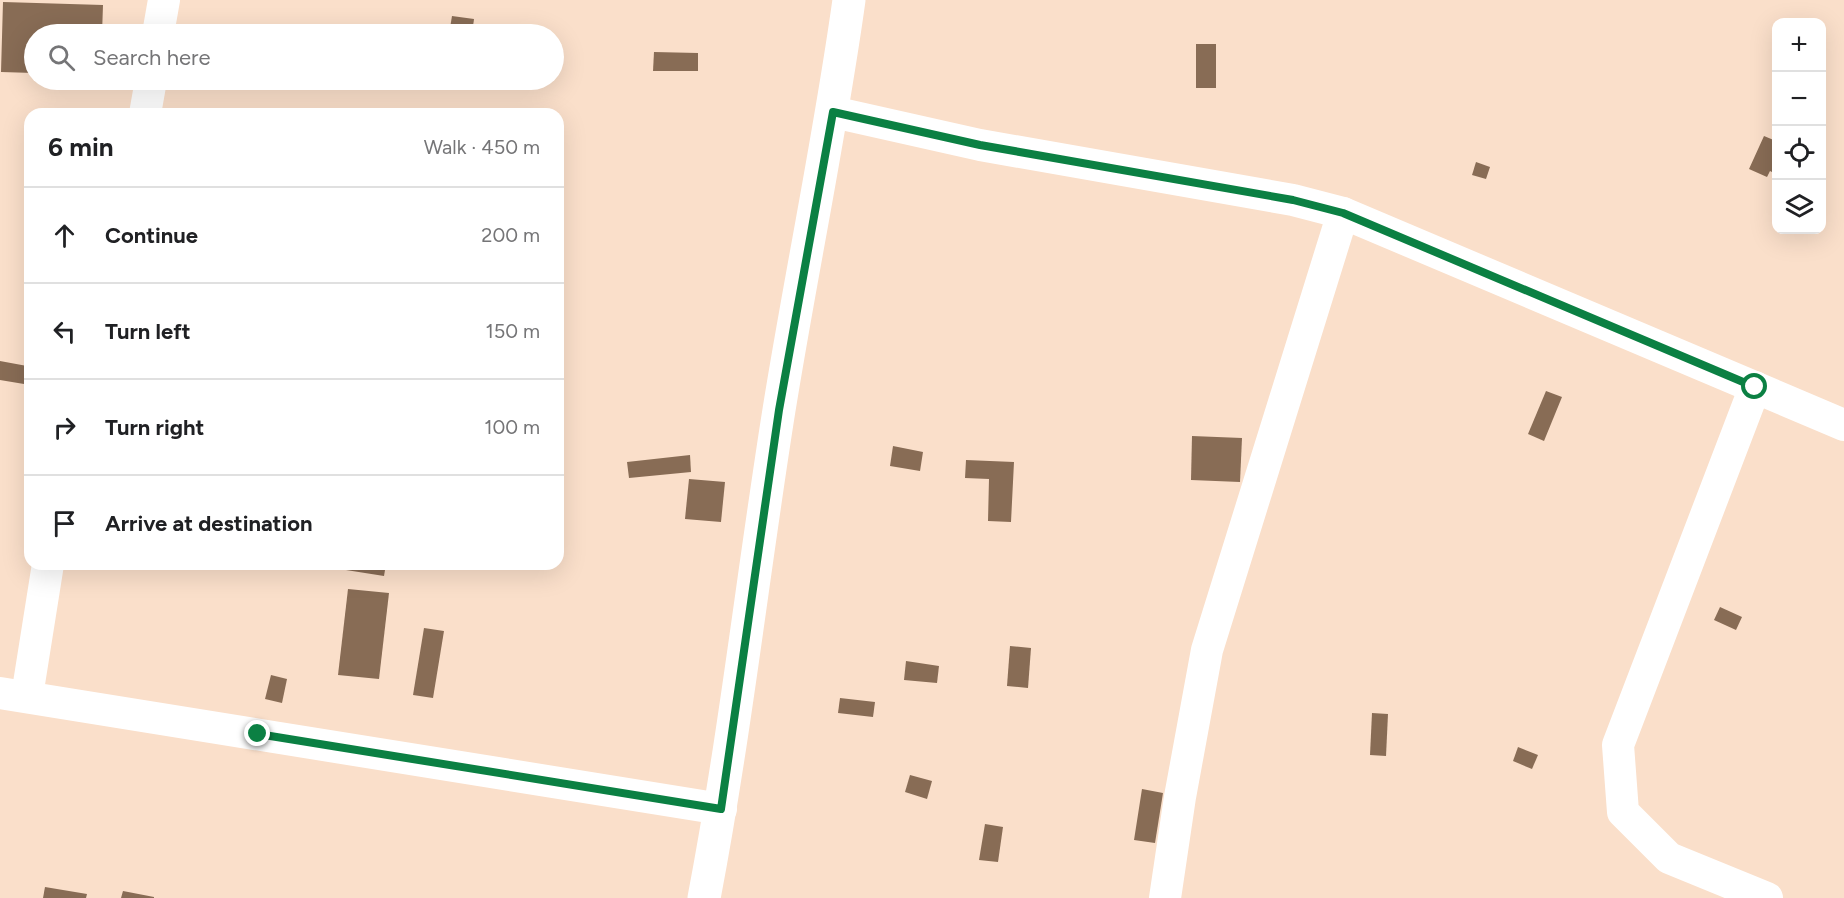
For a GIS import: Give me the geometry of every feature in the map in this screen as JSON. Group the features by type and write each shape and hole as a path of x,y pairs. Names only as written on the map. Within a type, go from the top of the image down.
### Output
{"street":[{"path":"160,24 164,0"},
{"path":"704,898 721,809 779,410 833,112 849,0"},
{"path":"146,108 149,90"},
{"path":"833,112 980,145 1293,200 1343,213 1844,425"},
{"path":"1165,898 1180,797 1207,650 1343,213"},
{"path":"1755,387 1618,745 1623,812 1670,858 1767,898"},
{"path":"46,570 13,694 721,809"}],"building":[{"path":"3,2 103,5 102,24 24,24 24,73 1,72"},
{"path":"452,16 474,19 473,24 451,24"},
{"path":"1196,44 1216,44 1216,88 1196,88"},
{"path":"654,52 698,53 698,71 653,71"},
{"path":"1764,136 1772,139 1772,172 1770,171 1767,177 1749,169"},
{"path":"1476,162 1490,167 1486,179 1472,175"},
{"path":"0,361 24,365 24,384 0,380"},
{"path":"1546,391 1562,397 1544,441 1528,434"},
{"path":"1192,436 1242,438 1240,482 1191,480"},
{"path":"893,446 923,452 920,471 890,466"},
{"path":"690,455 691,472 629,478 627,462"},
{"path":"966,460 1014,462 1011,522 988,521 989,479 965,478"},
{"path":"689,479 725,482 721,522 685,519"},
{"path":"346,570 385,570 384,576"},
{"path":"348,589 389,593 379,679 338,675"},
{"path":"1720,607 1742,617 1736,630 1714,620"},
{"path":"424,628 444,631 433,698 413,695"},
{"path":"1010,646 1031,648 1028,688 1007,686"},
{"path":"906,661 939,666 937,683 904,680"},
{"path":"271,675 287,679 282,703 265,699"},
{"path":"840,698 875,702 873,717 838,713"},
{"path":"1372,713 1388,714 1386,756 1370,755"},
{"path":"1518,747 1538,755 1532,769 1513,761"},
{"path":"910,775 932,781 927,799 905,792"},
{"path":"1142,789 1163,793 1155,843 1134,840"},
{"path":"985,824 1003,827 998,862 979,860"},
{"path":"45,887 87,894 86,898 43,898"},
{"path":"123,891 154,897 154,898 121,898"}],"route":[{"path":"258,734 721,809 779,410 833,112 980,145 1293,200 1343,213 1755,387"}]}
